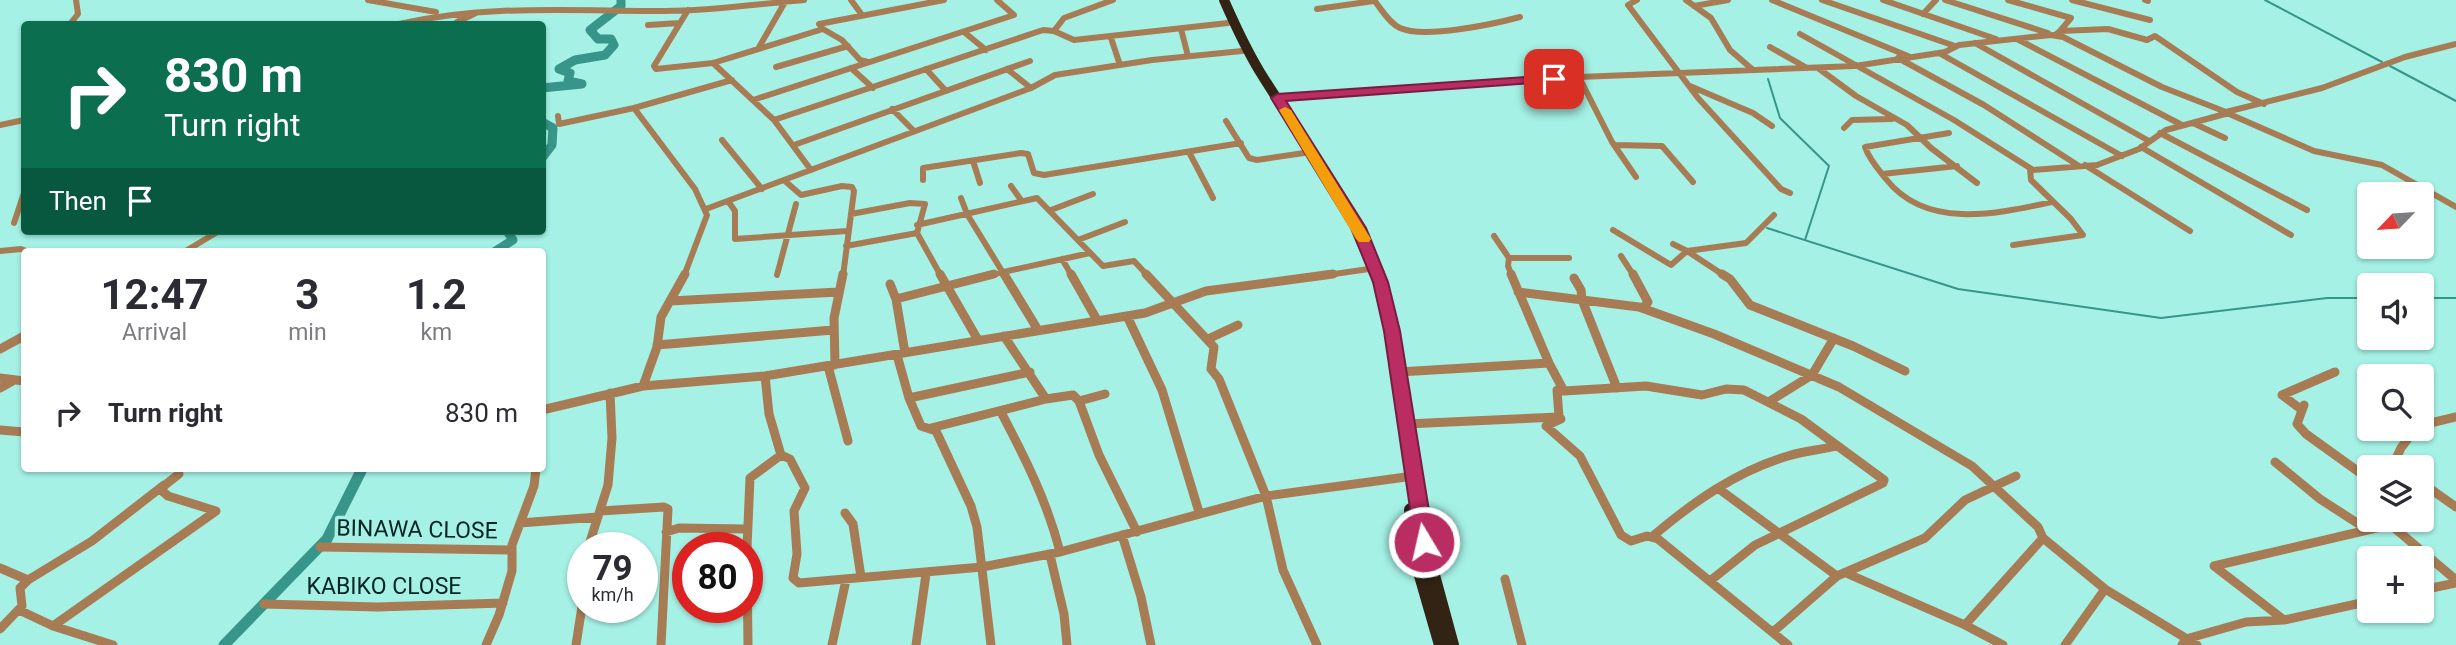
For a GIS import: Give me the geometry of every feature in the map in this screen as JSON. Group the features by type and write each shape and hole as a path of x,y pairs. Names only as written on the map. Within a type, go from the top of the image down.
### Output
{"highway":[{"path":"1219,0 1242,51 1350,226 1369,269 1406,424 1424,542 1452,645"},
{"path":"1224,0 1241,38 1350,213 1371,255 1385,295 1398,372 1397,392 1406,477 1420,572 1441,645"}],"street":[{"path":"72,21 78,14 76,0"},
{"path":"368,0 442,13"},
{"path":"414,21 454,12 617,8 688,10 803,0"},
{"path":"850,0 862,15"},
{"path":"873,88 856,65 848,46 819,24 944,0"},
{"path":"753,100 1014,15 997,0"},
{"path":"1054,31 1064,18 1113,0"},
{"path":"1317,9 1374,0 1397,26 1413,31 1438,31 1520,17"},
{"path":"1637,0 1628,5 1653,35 1678,73 1745,151 1781,189 1790,193"},
{"path":"1686,0 1711,18 1730,50 1752,69"},
{"path":"1694,6 1728,0"},
{"path":"1772,0 1910,57"},
{"path":"1822,0 1955,46"},
{"path":"1883,0 1999,40"},
{"path":"1923,14 1936,0"},
{"path":"1945,0 2055,33 2162,87 2314,152 2382,165 2456,207"},
{"path":"2008,0 2071,18 2071,22 2055,33"},
{"path":"2072,0 2150,20"},
{"path":"758,49 785,2"},
{"path":"688,10 654,68 713,64 823,29"},
{"path":"454,12 457,21"},
{"path":"462,21 478,12"},
{"path":"648,25 680,23"},
{"path":"774,120 1043,30 1054,31 1072,40 1111,38 1228,23"},
{"path":"1181,29 1188,56"},
{"path":"1277,98 1579,77 1728,74 1752,69 1858,65 1939,53 1955,46 1975,43 2108,29 2147,40 2151,36 2158,37 2225,84 2264,104"},
{"path":"964,32 986,50"},
{"path":"1800,34 1954,120 2030,169 2082,166 2122,156 2141,147 2160,133 2182,125 2322,88 2405,57 2456,44"},
{"path":"1111,38 1120,65"},
{"path":"2016,38 2182,125"},
{"path":"1975,43 2149,141"},
{"path":"776,67 848,46"},
{"path":"1770,47 1807,68"},
{"path":"706,209 1044,83 1050,76 1242,51"},
{"path":"1939,53 2122,156"},
{"path":"1897,58 1984,106 2190,231"},
{"path":"794,145 1030,61"},
{"path":"713,64 774,120 811,170"},
{"path":"1818,68 1922,137 1931,148 1977,183"},
{"path":"926,69 946,91"},
{"path":"1007,69 1031,88"},
{"path":"1579,77 1614,145 1636,177"},
{"path":"558,116 559,124 634,108 732,80"},
{"path":"1690,86 1753,113 1772,126"},
{"path":"634,108 690,181 706,209 706,221 697,246 661,317 657,345 643,386"},
{"path":"1865,114 1876,108"},
{"path":"892,109 913,130"},
{"path":"1844,128 1852,120 1895,118"},
{"path":"0,125 21,120"},
{"path":"1226,121 1249,158 1257,160 1304,153"},
{"path":"2193,122 2225,138"},
{"path":"1949,133 1866,146 1867,157 1886,183 1906,202 1949,216 2017,210 2052,202"},
{"path":"2160,133 2307,210"},
{"path":"722,140 762,189"},
{"path":"923,180 923,168 1025,152 1034,173 1044,175 1241,143"},
{"path":"1614,145 1662,146 1693,182"},
{"path":"2141,147 2291,235"},
{"path":"1189,152 1213,198"},
{"path":"973,161 980,183"},
{"path":"1882,174 1957,166"},
{"path":"2013,244 2083,235 2071,219 2031,180 2030,169"},
{"path":"785,181 801,195 842,186 852,187 854,196 833,330 832,365 848,441"},
{"path":"1011,186 1021,200"},
{"path":"1051,210 1093,194"},
{"path":"961,198 967,214 1038,330"},
{"path":"846,246 1037,198 1090,254 1107,267 1134,261 1208,339 1215,351 1211,369 1219,379 1266,496 1283,570 1317,645"},
{"path":"728,201 734,211 735,239 847,231"},
{"path":"14,223 21,202"},
{"path":"851,214 923,202 926,205 917,229 978,340"},
{"path":"778,275 796,204"},
{"path":"1613,230 1671,265 1687,251 1746,243 1774,215"},
{"path":"1078,240 1125,222"},
{"path":"191,248 212,235"},
{"path":"1494,236 1509,258 1508,266 1518,292 1564,391"},
{"path":"1673,244 1730,279 1750,305 1834,338 1905,371"},
{"path":"0,251 21,249"},
{"path":"896,299 947,284 1090,254"},
{"path":"1621,256 1647,296 1648,302 1643,309"},
{"path":"1509,258 1569,258"},
{"path":"1062,259 1097,320"},
{"path":"546,409 643,386 765,376 1144,313 1228,287 1369,269"},
{"path":"1574,278 1581,290 1582,300 1617,388"},
{"path":"890,284 896,299 901,354 909,398 921,425 936,431 971,506 977,527 991,645"},
{"path":"670,301 839,292"},
{"path":"1518,292 1643,309 1812,375 1865,401 1945,449 1994,485 2038,527 2043,538 2105,589 2184,642 2197,645"},
{"path":"1127,316 1162,390 1199,512"},
{"path":"1208,339 1238,325"},
{"path":"657,345 833,330"},
{"path":"1004,336 1046,399"},
{"path":"0,349 21,338"},
{"path":"1770,401 1812,375 1834,338"},
{"path":"1398,372 1549,363"},
{"path":"909,398 1030,372"},
{"path":"2335,372 2282,395 2303,407 2297,424 2306,434 2357,471"},
{"path":"765,376 769,414 781,454 790,459 805,488 794,511 797,554 795,582 926,574 982,567 1055,554 1199,512 1266,496 1406,477"},
{"path":"0,378 21,381"},
{"path":"0,388 14,380"},
{"path":"1710,581 1745,551 1883,483 1884,480 1808,423 1770,401 1736,390 1697,395 1646,386 1557,390 1561,419 1546,426 1580,456 1621,536 1635,542 1653,536 1687,507 1741,475 1786,456 1836,446"},
{"path":"593,532 608,485 611,457 610,393"},
{"path":"931,428 1070,394 1079,401 1100,455 1137,532"},
{"path":"1079,401 1105,394"},
{"path":"1001,412 1036,478 1051,517 1067,645"},
{"path":"1406,424 1559,417"},
{"path":"2434,422 2456,417"},
{"path":"0,430 21,432"},
{"path":"746,532 750,478 781,454"},
{"path":"2275,462 2320,499 2357,523"},
{"path":"0,629 19,610 24,600 20,589 28,580 92,541 182,472"},
{"path":"53,626 216,511 168,496 160,489 182,472"},
{"path":"486,645 503,603 512,570 512,550 534,486 536,472"},
{"path":"1773,632 1842,575 1925,538 1965,500 2016,476"},
{"path":"1719,489 1778,533 1842,575 1965,625 2003,645"},
{"path":"2434,491 2456,507"},
{"path":"520,523 664,507 668,509 661,645"},
{"path":"845,513 853,524 861,577"},
{"path":"666,531 679,528 746,529"},
{"path":"2284,620 2214,566 2359,532"},
{"path":"2399,532 2456,581"},
{"path":"1122,535 1141,597 1151,645"},
{"path":"1653,536 1788,645"},
{"path":"1965,625 2043,538"},
{"name":"BINAWA CLOSE","path":"320,547 512,550"},
{"path":"0,568 28,580"},
{"path":"916,645 926,574"},
{"path":"1505,579 1522,645"},
{"path":"832,645 846,580"},
{"path":"2434,587 2456,581"},
{"path":"2065,645 2105,589"},
{"name":"KABIKO CLOSE","path":"264,604 376,607 503,603"},
{"path":"2184,642 2246,622 2284,620 2357,604"},
{"path":"19,610 95,642 113,645"},
{"path":"576,645 579,623"},
{"path":"748,623 748,645"}],"waterway":[{"path":"546,88 582,84 568,81 570,73 559,69 575,60 605,55 614,45 611,39 598,39 590,30 621,6 621,0"},
{"path":"2265,0 2382,62"},
{"path":"2390,66 2456,101"},
{"path":"1768,79 1780,118 1829,166 1805,240"},
{"path":"546,124 553,128 552,145 546,153"},
{"path":"1767,228 1958,289 2161,318 2327,298 2357,298"},
{"path":"500,248 513,240 510,235"},
{"path":"2434,298 2456,298"},
{"path":"224,645 327,539 360,472"}],"slow traffic":[{"path":"1285,110 1364,239"}],"route":[{"path":"1424,542 1392,331 1381,282 1359,228 1277,98 1554,79"}]}
